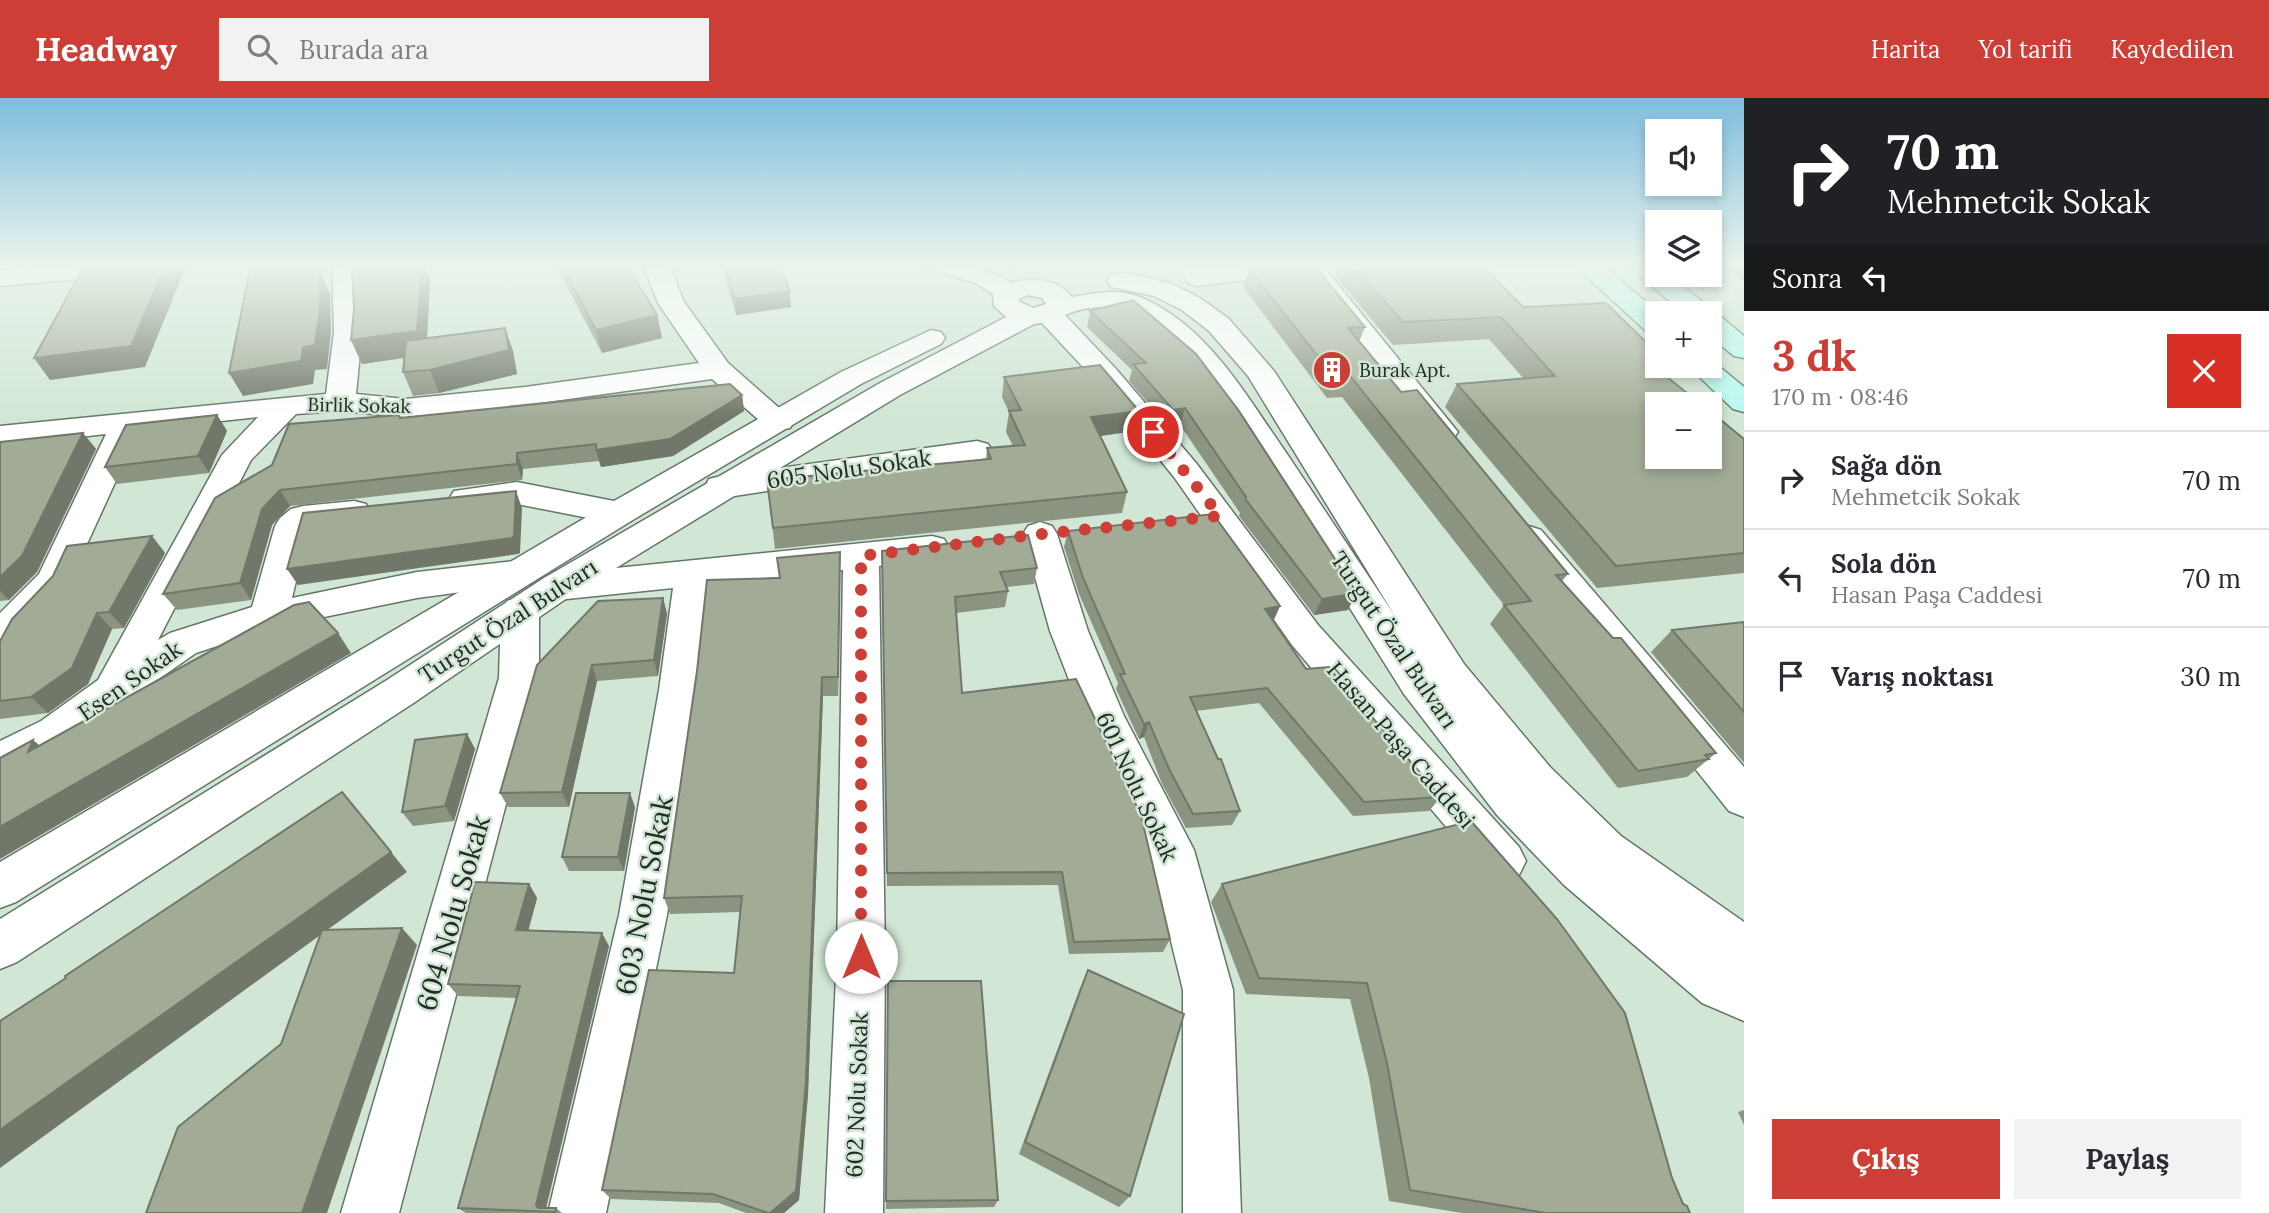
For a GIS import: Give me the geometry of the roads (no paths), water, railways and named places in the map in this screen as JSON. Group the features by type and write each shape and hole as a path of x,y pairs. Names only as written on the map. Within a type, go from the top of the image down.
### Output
{"main road":[{"path":"1722,332 1744,350"},
{"path":"1716,378 1744,403"}],"street":[{"path":"340,402 347,316"},
{"path":"680,316 718,369 779,421"},
{"name":"Turgut Özal Bulvarı","path":"0,946 531,591 619,513 851,378 1001,316"},
{"name":"Turgut Özal Bulvarı","path":"0,887 721,487 1011,316"},
{"name":"Hasan Paşa Caddesi","path":"1046,316 1106,375 1220,516 1305,635 1528,889"},
{"name":"Turgut Özal Bulvarı","path":"1155,316 1182,336 1216,373 1418,683 1512,802 1580,870 1720,986 1744,996"},
{"name":"Turgut Özal Bulvarı","path":"1207,316 1219,325 1267,383 1450,675 1535,780 1605,850 1744,951"},
{"path":"1356,316 1462,456"},
{"name":"Birlik Sokak","path":"0,436 287,405 340,402 405,408 525,396 718,369"},
{"path":"113,690 238,455 287,405"},
{"path":"0,638 53,581 127,422"},
{"name":"605 Nolu Sokak","path":"721,487 977,451"},
{"path":"436,502 517,493 619,513"},
{"path":"268,618 292,526 303,517 383,508"},
{"path":"1506,509 1744,798"},
{"path":"1178,520 1220,516"},
{"name":"601 Nolu Sokak","path":"1040,534 1069,631 1104,718 1171,850 1208,990 1212,1213"},
{"name":"Esen Sokak","path":"0,760 56,733 113,690 184,643 268,618 417,585 531,591 958,544"},
{"name":"602 Nolu Sokak","path":"854,1213 861,957 861,556"},
{"name":"603 Nolu Sokak","path":"577,1213 643,915 679,690 693,573"},
{"name":"604 Nolu Sokak","path":"370,1213 519,678 531,591"}],"place":[{"name":"Burak Apt.","path":"1332,370"}]}
